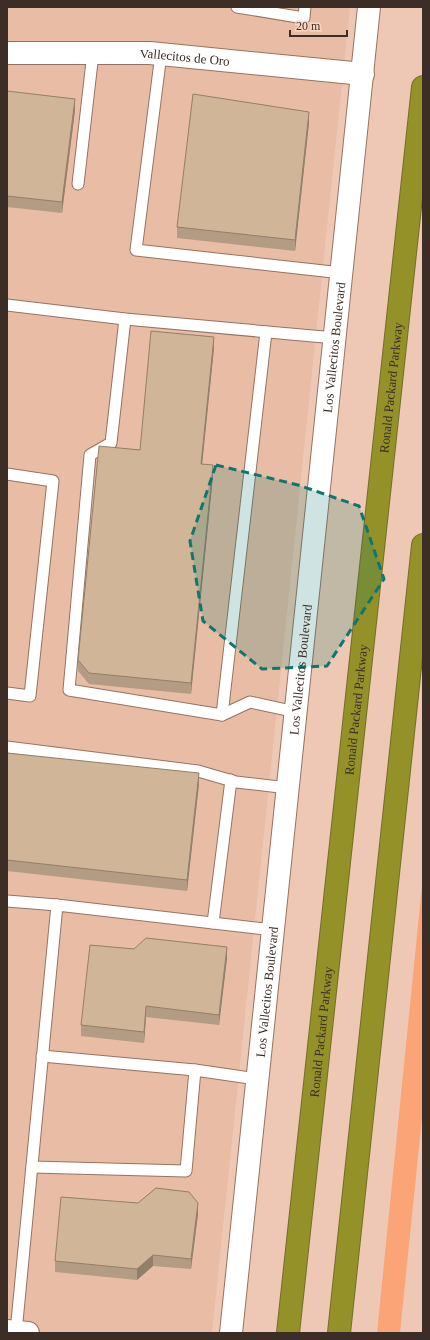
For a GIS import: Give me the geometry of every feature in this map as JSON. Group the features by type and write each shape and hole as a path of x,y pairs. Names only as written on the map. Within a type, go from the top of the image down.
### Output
{"highway":[{"name":"Ronald Packard Parkway","path":"288,1333 423,87"},
{"path":"339,1333 423,545"}],"street":[{"name":"Los Vallecitos Boulevard","path":"231,1333 369,7"},
{"name":"Vallecitos de Oro","path":"7,53 161,54 363,74"}],"lane":[{"path":"237,7 304,18 305,7"},
{"path":"78,184 93,53"},
{"path":"161,54 136,250 342,273"},
{"path":"7,305 125,319 335,338"},
{"path":"125,319 111,443 90,454 69,690 222,715 250,702 296,712"},
{"path":"222,715 266,332"},
{"path":"7,474 53,481 30,696 7,693"},
{"path":"7,747 198,771 231,780 288,788"},
{"path":"213,923 231,780"},
{"path":"7,901 57,905 273,930"},
{"path":"17,1332 57,905"},
{"path":"42,1056 195,1070 257,1079"},
{"path":"32,1167 186,1171 195,1070"}],"highlighted area":[{"path":"216,465 298,485 359,506 384,579 327,666 262,669 203,621 190,541"}],"shaded area":[{"path":"7,7 350,7 212,1333 7,1333"},
{"path":"423,876 423,1108 400,1333 377,1333"}],"building":[{"path":"7,91 75,99 62,202 7,196"},
{"path":"193,94 309,112 295,240 177,227"},
{"path":"151,331 214,337 201,464 213,465 191,683 89,673 78,660 99,446 140,450"},
{"path":"7,753 199,773 187,880 7,860"},
{"path":"146,938 227,947 219,1015 146,1006 144,1032 81,1025 90,945 134,949"},
{"path":"156,1188 189,1192 198,1203 191,1259 153,1255 137,1269 55,1261 61,1197 138,1203"}]}
